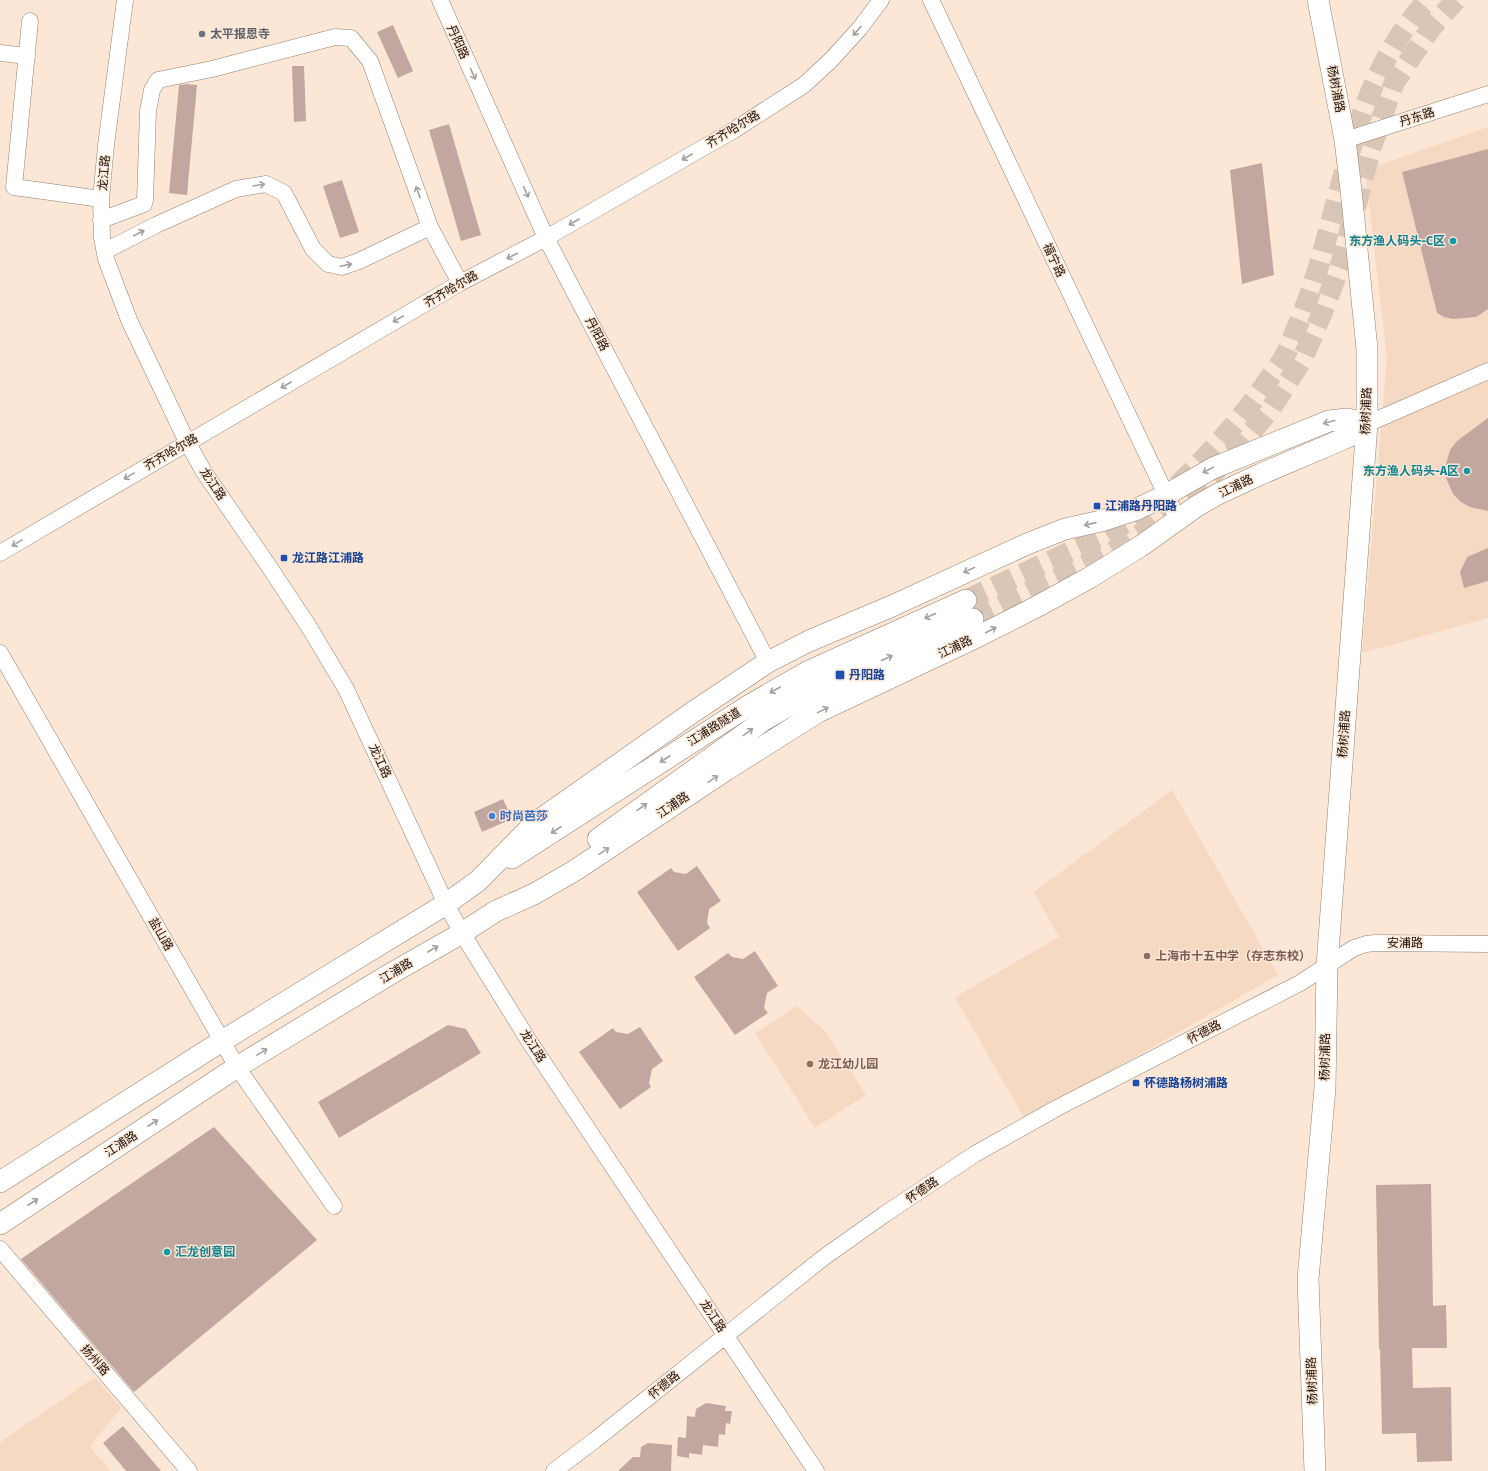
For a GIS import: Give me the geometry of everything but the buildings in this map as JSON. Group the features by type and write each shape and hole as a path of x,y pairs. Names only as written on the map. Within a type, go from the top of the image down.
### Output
{"main road":[{"name":"杨树浦路","path":"1315,1471 1308,1279 1325,1088 1327,966 1367,424 1367,349 1345,140 1318,0"},
{"name":"江浦路","path":"0,1182 222,1041 446,904 478,881 535,823 692,712 768,662 809,641 892,606 1027,544 1065,530 1101,521 1135,510 1166,495 1213,468 1329,421 1347,419 1367,424"},
{"name":"江浦路","path":"0,1224 237,1067 392,973 462,933 496,911 534,894 574,871 726,770 818,712 1038,606 1089,578 1141,546 1197,506 1218,494 1352,435 1367,424"},
{"name":"江浦路隧道","path":"478,881 748,706 807,672 969,609 812,692 764,720 496,911"}],"street":[{"name":"龙江路","path":"125,0 106,145 101,199 101,220 105,251 129,320 187,442 204,472 309,627 342,683 446,904 462,933 529,1041 816,1471"},
{"name":"丹阳路","path":"440,0 546,238 768,662"},
{"name":"齐齐哈尔路","path":"0,553 460,283 546,238 734,130 804,85 831,60 860,28 881,0"},
{"name":"福宁路","path":"930,0 1178,520"},
{"path":"30,21 14,187 101,199"},
{"path":"101,220 144,204 148,111 152,90 158,80 335,37 351,38 370,61 430,227 460,283"},
{"path":"0,53 27,56"},
{"name":"丹东路","path":"1345,140 1488,94"},
{"path":"105,251 156,225 236,189 266,184 284,193 313,250 328,264 342,267 359,261 430,227"},
{"name":"江浦路","path":"1367,424 1488,371"},
{"name":"盐山路","path":"0,653 237,1067 334,1206"},
{"name":"安浦路","path":"1327,966 1354,948 1366,944 1488,944"},
{"name":"怀德路","path":"554,1471 823,1258 885,1214 975,1154 1057,1108 1300,983 1327,966"},
{"name":"扬州路","path":"0,1249 189,1471"}],"shaded area":[{"path":"1488,127 1488,618 1362,653 1387,358 1365,170"},
{"name":"上海市十五中学（存志东校）","path":"1172,790 1278,975 1025,1120 955,997 1059,937 1034,892"},
{"name":"龙江幼儿园","path":"797,1006 826,1032 866,1095 815,1128 755,1033"},
{"path":"95,1377 121,1408 90,1446 110,1471 0,1471 0,1443 3,1440"}],"tunnel":[{"path":"1178,485 1237,422 1283,358 1297,327 1312,286 1362,114 1379,73 1400,35 1428,0"},
{"path":"973,619 1113,551 1151,528 1187,500 1238,448 1272,407 1302,360 1323,311 1342,260 1371,148 1394,83 1431,28 1456,0"},
{"path":"966,600 1102,537 1147,510"}],"place":[{"name":"太平报恩寺","path":"202,34"},
{"name":"东方渔人码头-C区","path":"1453,241"},
{"name":"东方渔人码头-A区","path":"1467,471"},
{"name":"江浦路丹阳路","path":"1097,506"},
{"name":"龙江路江浦路","path":"284,558"},
{"name":"丹阳路","path":"840,675"},
{"name":"时尚芭莎","path":"492,816"},
{"name":"上海市十五中学（存志东校）","path":"1147,956"},
{"name":"龙江幼儿园","path":"810,1064"},
{"name":"怀德路杨树浦路","path":"1136,1083"},
{"name":"汇龙创意园","path":"167,1252"}]}
